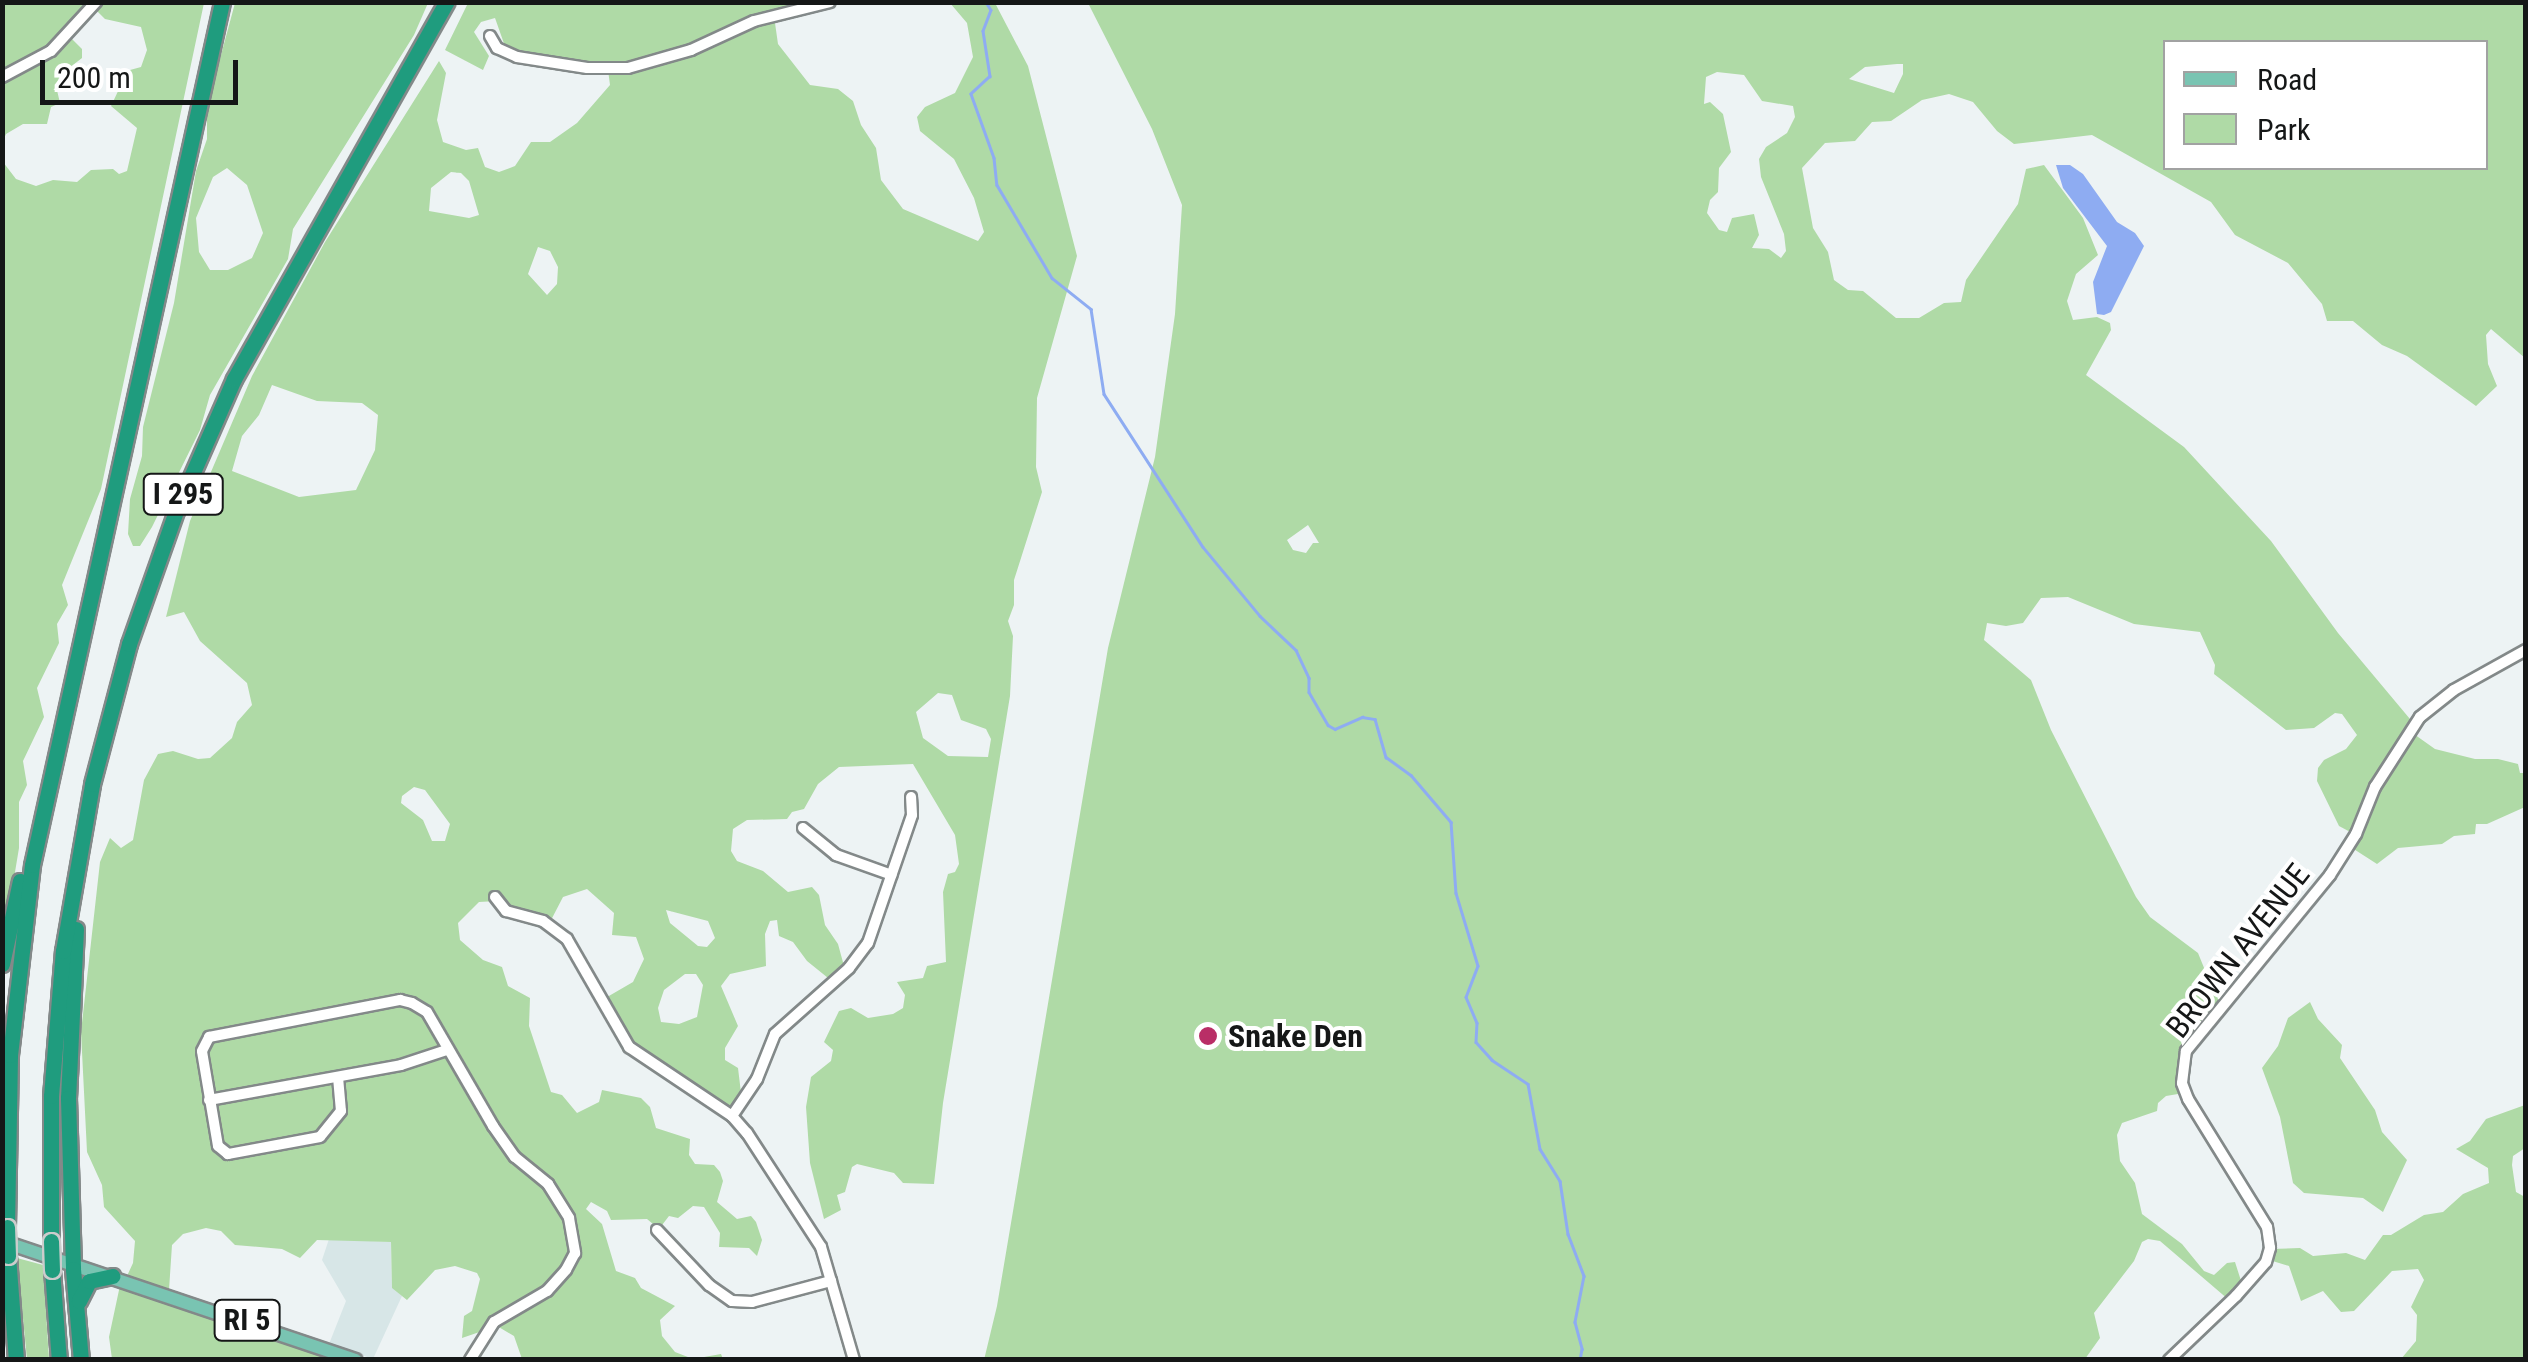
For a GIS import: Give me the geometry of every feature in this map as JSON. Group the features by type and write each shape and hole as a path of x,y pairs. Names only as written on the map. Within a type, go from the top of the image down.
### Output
{"highway":[{"name":"I 295","path":"16,1360 6,1241 15,993 44,806 222,2"},
{"name":"I 295","path":"59,1360 52,1270 50,1121 56,1024 73,880 92,784 151,578 214,422 280,294 446,2"},
{"path":"82,1360 72,1263 69,1025 92,784"},
{"path":"2,964 26,852 44,806"},
{"path":"82,1360 81,1291 92,1279 112,1276"}],"main road":[{"name":"RI 5","path":"6,1241 356,1360"}],"street":[{"path":"2,77 51,52 96,2"},
{"path":"490,36 497,48 517,57 587,68 628,68 691,50 754,21 830,2"},
{"name":"BROWN AVENUE","path":"2169,1360 2236,1296 2266,1262 2270,1248 2267,1228 2188,1099 2182,1083 2186,1051 2330,875 2356,834 2374,787 2420,717 2454,690 2526,650"},
{"path":"732,1116 757,1080 775,1034 860,954 912,815 910,797"},
{"path":"803,828 836,855 892,874"},
{"path":"495,897 506,911 543,921 567,939 629,1047 732,1116 761,1151 821,1246 854,1360"},
{"path":"338,1076 342,1102 336,1120 320,1137 228,1154 218,1146 202,1051 210,1038 400,1000 426,1012 515,1157 548,1184 575,1240 575,1253 566,1270 546,1291 494,1322 470,1360"},
{"path":"210,1100 429,1059 447,1050"},
{"path":"657,1230 709,1285 732,1301 752,1302 831,1282"}],"shaded area":[{"path":"329,1239 391,1242 392,1287 402,1296 373,1359 329,1344 346,1301 322,1260"}],"green space":[{"path":"3,3 204,3 101,489 62,585 68,605 57,624 59,643 37,688 44,717 23,761 27,785 19,802 19,848 3,944 3,162 16,179 36,186 53,180 77,182 91,170 113,169 119,174 127,171 137,128 111,106 120,87 119,73 141,67 147,50 141,27 105,19 93,7 69,36 82,49 82,58 60,75 56,86 60,103 51,107 47,124 23,124 6,134 3,141"},
{"path":"235,3 428,3 414,35 293,229 288,259 210,395 200,430 152,527 140,546 133,546 128,534 130,499 142,456 143,427 174,303 196,171 207,139 207,107","holes":["227,168 247,185 263,233 252,258 228,270 210,270 199,252 196,218 213,177"]},
{"path":"468,3 832,3 774,16 778,44 810,85 838,89 853,101 861,125 876,148 881,180 903,209 978,241 984,232 974,198 954,159 920,131 917,117 925,107 955,93 973,57 967,23 950,3 995,3 1028,66 1077,256 1037,398 1036,467 1042,492 1014,580 1014,605 1008,621 1013,636 1010,696 943,1103 934,1184 903,1183 894,1173 857,1164 852,1167 845,1192 837,1195 841,1210 824,1219 810,1163 806,1107 811,1077 831,1061 833,1050 824,1042 839,1011 851,1008 868,1018 893,1014 903,1008 905,995 897,982 923,978 927,966 946,962 943,892 948,874 955,872 959,864 955,835 913,764 839,767 818,784 804,809 792,812 787,819 747,820 733,829 731,851 737,861 763,871 788,892 812,887 819,895 825,925 838,944 844,966 833,982 807,961 793,942 779,936 777,920 770,921 765,934 766,966 730,974 721,986 738,1026 725,1048 725,1060 738,1068 742,1101 733,1112 641,1055 602,1000 633,982 644,959 636,937 612,935 614,913 587,889 563,897 549,924 503,910 497,901 479,902 458,923 460,940 483,960 502,967 508,986 530,998 529,1026 551,1092 562,1095 577,1113 599,1102 602,1090 641,1098 650,1107 656,1128 690,1139 689,1155 695,1164 714,1165 720,1172 723,1181 717,1202 737,1219 751,1216 756,1222 762,1240 757,1256 749,1248 719,1247 720,1233 704,1207 693,1206 678,1218 669,1216 659,1229 647,1219 611,1220 607,1211 591,1202 586,1209 602,1224 616,1271 635,1278 641,1288 675,1306 660,1320 662,1336 675,1352 693,1359 522,1359 514,1336 497,1326 462,1338 464,1316 472,1311 480,1279 477,1273 455,1266 435,1270 407,1300 392,1288 391,1242 317,1240 300,1258 282,1249 235,1245 221,1231 206,1228 183,1234 172,1245 169,1290 363,1359 112,1359 109,1337 122,1276 127,1276 133,1263 135,1241 104,1207 102,1185 87,1152 81,1032 100,862 110,838 121,848 133,840 144,780 158,754 173,751 198,759 210,758 232,738 237,722 252,705 247,683 200,641 184,612 166,617 190,521 252,376 325,242 439,61 446,73 437,120 443,142 466,150 478,148 485,167 499,172 515,166 531,142 550,142 577,123 610,85 608,70 507,52 495,18 481,22 474,32 489,56 483,70 445,50","holes":["451,172 461,173 469,181 479,215 469,218 429,211 431,188","538,247 550,251 558,267 557,284 547,295 528,274","272,385 317,401 362,403 378,415 375,450 356,490 299,497 232,471 242,436 259,415","938,693 952,695 961,720 986,729 991,739 988,757 948,756 923,738 916,712","414,787 425,790 450,824 445,841 432,841 423,820 401,803 402,796","666,910 708,921 715,938 707,947 698,946 670,923","685,974 696,974 703,985 697,1017 679,1024 661,1022 658,1008 664,990"]},
{"path":"1088,3 2525,3 2525,358 2491,329 2486,335 2488,364 2497,386 2476,406 2407,356 2382,345 2353,321 2327,321 2322,304 2288,263 2235,235 2211,202 2092,135 2014,144 1997,131 1973,102 1949,94 1922,100 1891,121 1872,122 1855,141 1825,143 1802,168 1813,228 1828,252 1834,280 1848,290 1863,291 1896,318 1919,318 1944,303 1961,302 1966,280 2018,204 2026,169 2044,165 2083,218 2098,255 2076,274 2067,301 2073,320 2097,317 2110,323 2111,330 2086,375 2184,447 2271,541 2338,633 2415,725 2411,732 2435,749 2518,764 2520,773 2525,773 2525,807 2487,824 2476,824 2475,834 2454,836 2442,844 2398,848 2377,864 2349,846 2354,834 2339,826 2317,781 2318,768 2324,760 2346,749 2357,735 2342,714 2335,713 2314,728 2286,730 2214,674 2215,665 2200,632 2134,624 2068,597 2041,598 2023,623 1987,623 1984,640 2031,680 2051,730 2136,897 2150,917 2198,953 2211,985 2226,998 2187,1047 2184,1093 2166,1096 2158,1103 2157,1111 2122,1123 2117,1135 2120,1161 2135,1183 2142,1214 2182,1244 2204,1271 2214,1275 2227,1263 2235,1262 2243,1287 2229,1300 2160,1241 2148,1239 2142,1242 2134,1261 2094,1313 2100,1338 2085,1359 984,1360 997,1306 1108,648 1155,457 1175,314 1182,205 1152,129","holes":["1903,64 1894,93 1849,79 1865,67","1717,72 1744,75 1762,101 1793,106 1795,117 1787,133 1766,147 1759,159 1761,177 1784,234 1786,251 1781,258 1769,249 1752,248 1759,235 1754,214 1732,218 1727,232 1719,230 1707,213 1710,200 1718,192 1719,168 1731,152 1723,114 1710,102 1704,104 1706,77","1308,525 1319,543 1313,543 1306,553 1293,550 1287,540"]},
{"path":"2310,1002 2318,1019 2342,1045 2340,1058 2375,1110 2382,1132 2407,1160 2383,1212 2363,1198 2304,1193 2293,1183 2280,1117 2262,1068 2278,1046 2288,1018"},
{"path":"2525,1105 2525,1148 2513,1156 2512,1165 2516,1192 2525,1197 2525,1359 2401,1359 2416,1341 2417,1315 2411,1307 2424,1280 2418,1269 2392,1271 2354,1311 2341,1312 2323,1291 2301,1301 2289,1266 2266,1259 2270,1249 2300,1248 2313,1256 2346,1253 2365,1260 2383,1235 2391,1235 2424,1215 2443,1212 2463,1194 2489,1183 2488,1168 2456,1149 2470,1141 2486,1119"},
{"path":"17,1258 43,1265 49,1359 27,1359"},
{"path":"721,1354 723,1359 693,1359"}],"water":[{"path":"2056,165 2070,165 2083,174 2117,222 2135,233 2144,246 2111,312 2104,315 2097,314 2093,282 2107,246 2063,188"}],"waterway":[{"path":"986,2 991,10 983,31 990,76 971,94 994,158 997,185 1052,278 1091,309 1104,394 1203,547 1260,616 1296,650 1309,678 1309,692 1328,725 1335,729 1362,717 1375,719 1386,757 1411,775 1451,822 1456,893 1478,966 1466,997 1477,1023 1476,1042 1492,1060 1528,1084 1540,1149 1560,1181 1568,1234 1584,1276 1575,1322 1582,1349 1580,1360"}],"place":[{"name":"Snake Den","path":"1208,1036"}]}
